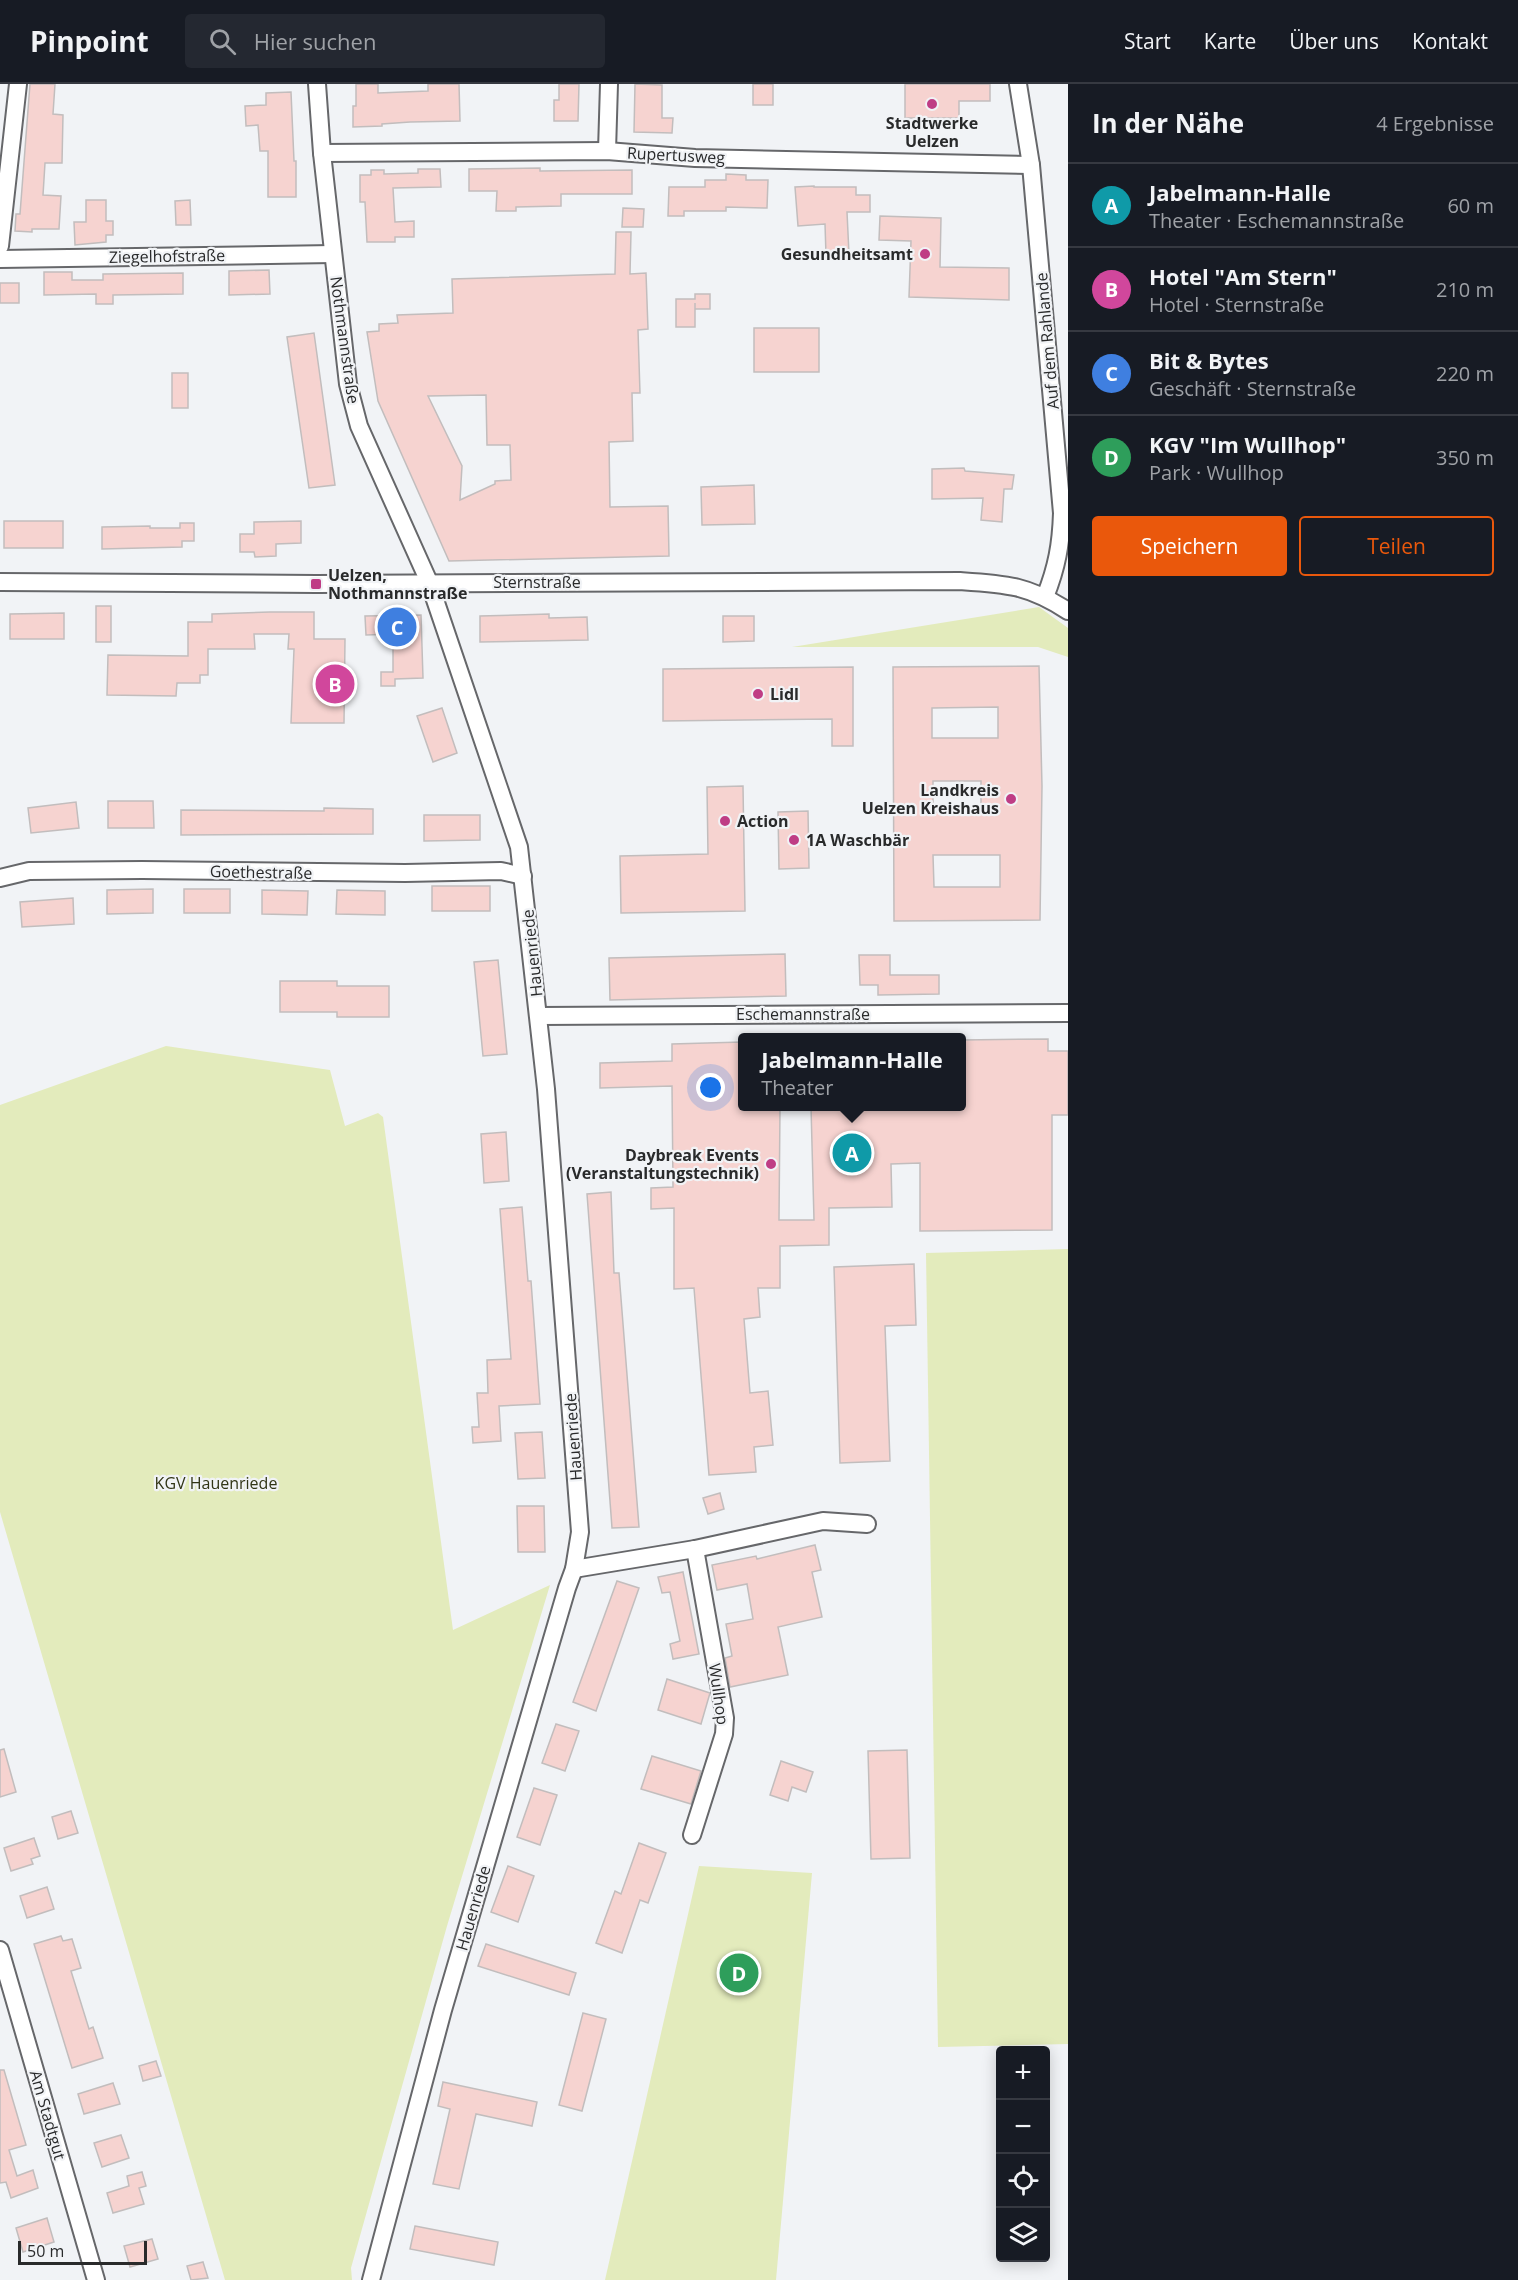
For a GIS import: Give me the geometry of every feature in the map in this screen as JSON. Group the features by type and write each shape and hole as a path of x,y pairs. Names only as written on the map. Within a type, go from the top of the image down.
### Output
{"street":[{"path":"0,246 18,84"},
{"name":"Nothmannstraße","path":"317,84 322,153 348,384 359,426 429,582"},
{"path":"607,152 609,84"},
{"name":"Auf dem Rahlande","path":"1018,84 1031,165 1062,513 1061,540 1056,569 1045,597"},
{"name":"Rupertusweg","path":"322,153 607,152 694,158 1031,165"},
{"name":"Ziegelhofstraße","path":"0,259 333,254"},
{"name":"Sternstraße","path":"0,582 960,581 1009,584 1045,597 1068,611"},
{"name":"Hauenriede","path":"371,2280 443,2010 574,1569 580,1532 539,1016 519,847 429,582"},
{"name":"Goethestraße","path":"0,878 29,871 142,870 405,873 501,871 523,876"},
{"name":"Eschemannstraße","path":"539,1016 1068,1013"},
{"path":"574,1569 695,1549 822,1521 867,1524"},
{"name":"Wullhop","path":"692,1835 724,1734 725,1718 695,1549"},
{"name":"Am Stadtgut","path":"0,1950 96,2280"}],"green space":[{"path":"1039,607 1068,628 1068,657 1038,647 792,647"},
{"name":"KGV Hauenriede","path":"166,1046 330,1070 345,1126 378,1113 383,1117 453,1630 550,1585 447,1926 351,2268 352,2280 225,2280 0,1512 0,1105"},
{"path":"1068,1249 1068,2044 938,2047 926,1253"},
{"path":"699,1866 812,1873 776,2280 605,2280"}],"building":[{"path":"30,84 55,84 53,114 63,115 62,163 45,163 43,195 61,196 59,229 32,229 32,232 15,231 16,214 20,214"},
{"path":"356,84 378,84 378,93 428,91 428,84 459,84 460,121 410,122 353,127"},
{"path":"559,84 579,84 578,121 554,121 554,100 559,100"},
{"path":"635,84 662,85 662,118 673,118 672,133 634,132"},
{"path":"753,84 773,84 773,105 753,105"},
{"name":"Stadtwerke Uelzen","path":"905,84 990,84 990,101 959,101 959,118 905,118"},
{"path":"291,92 296,197 268,197 268,151 260,151 258,125 246,126 245,106 266,105 266,93"},
{"path":"540,168 540,171 632,170 632,194 561,194 561,206 516,207 516,211 496,211 497,191 469,191 469,169"},
{"path":"418,169 440,169 441,187 393,188 395,222 414,221 414,237 395,237 395,242 367,242 365,202 360,202 360,175 371,175 371,170 384,170 384,174 418,173"},
{"path":"726,174 746,175 746,180 768,180 767,208 726,207 726,211 684,211 684,216 668,216 669,187 705,187 705,180 726,180"},
{"path":"795,187 856,187 856,195 870,195 870,212 847,212 849,254 826,255 825,224 798,226"},
{"path":"86,200 106,200 106,221 113,221 113,235 106,235 106,242 75,245 74,222 86,222"},
{"path":"190,200 191,225 176,225 175,201"},
{"path":"623,208 644,209 643,227 622,227"},
{"name":"Gesundheitsamt","path":"880,216 941,218 940,267 1009,268 1009,300 909,297 911,241 879,240"},
{"path":"616,232 631,232 630,274 646,273 648,329 638,330 640,393 632,393 633,441 609,442 610,507 668,506 669,556 449,561 378,401 367,332 379,331 379,324 398,323 397,315 453,313 452,279 615,274","holes":["486,395 487,445 510,445 511,480 495,481 495,484 460,500 462,466 428,396"]},
{"path":"269,270 270,294 229,295 229,271"},
{"path":"44,272 72,272 72,280 103,280 103,274 183,273 183,294 113,295 113,304 96,304 96,294 44,295"},
{"path":"0,283 19,283 19,303 0,303"},
{"path":"695,294 710,294 710,309 695,309 695,327 676,327 676,299 695,299"},
{"path":"754,328 819,328 819,372 754,372"},
{"path":"314,333 335,485 309,488 287,337"},
{"path":"172,373 188,373 188,408 172,408"},
{"path":"964,468 965,471 1014,475 1012,489 1004,489 1002,522 981,520 983,498 932,499 932,469"},
{"path":"754,485 755,524 702,525 701,487"},
{"path":"4,521 63,521 63,548 4,548"},
{"path":"301,521 301,543 276,544 276,556 255,557 254,552 240,552 240,534 254,534 254,522"},
{"path":"180,523 194,523 194,541 182,541 182,547 102,549 102,527 180,528"},
{"path":"96,606 111,606 111,642 96,642"},
{"path":"314,612 314,639 345,639 344,723 291,723 294,649 288,649 289,634 254,634 255,649 208,649 208,675 200,675 200,683 177,683 176,696 107,695 108,655 188,656 188,622 212,622 212,614"},
{"path":"64,613 64,639 10,639 10,614"},
{"path":"549,614 549,618 587,617 588,640 480,642 480,616"},
{"path":"421,615 423,678 395,679 395,686 381,686 381,672 393,672 393,634 366,635 365,616"},
{"path":"723,616 754,616 754,641 723,642"},
{"name":"Landkreis Uelzen Kreishaus","path":"1039,666 1042,786 1040,920 894,921 893,667","holes":["998,707 998,738 932,738 932,708","933,781 981,781 981,812 933,812","933,855 1000,855 1000,887 934,887"]},
{"name":"Lidl","path":"853,667 853,746 832,746 832,719 663,721 663,669"},
{"path":"442,708 457,753 433,762 417,716"},
{"name":"Action","path":"743,786 745,911 621,913 620,856 708,854 707,787"},
{"path":"108,801 153,801 154,828 108,828"},
{"path":"76,802 79,828 31,833 28,808"},
{"path":"324,808 373,809 373,834 181,835 181,810 324,811"},
{"name":"1A Waschbär","path":"808,811 809,868 779,869 778,812"},
{"path":"424,815 480,815 480,840 424,841"},
{"path":"432,886 490,886 490,911 432,911"},
{"path":"153,889 153,913 107,914 107,890"},
{"path":"184,889 230,889 230,913 184,913"},
{"path":"262,890 308,891 307,915 262,914"},
{"path":"337,890 385,891 385,915 336,914"},
{"path":"73,898 74,924 22,927 20,902"},
{"path":"785,954 786,996 610,1000 609,958"},
{"path":"859,955 890,955 890,975 939,975 939,994 878,995 878,985 860,985"},
{"path":"498,960 507,1054 483,1056 474,962"},
{"path":"280,981 337,981 337,986 389,986 389,1017 337,1017 337,1012 280,1012"},
{"path":"1048,1039 1048,1051 1068,1051 1068,1115 1052,1115 1052,1230 920,1231 920,1163 891,1164 892,1207 829,1208 829,1245 780,1246 780,1288 758,1288 760,1317 744,1319 750,1393 768,1391 773,1445 754,1447 756,1472 709,1475 694,1288 674,1289 674,1208 651,1209 651,1188 673,1187 672,1086 600,1088 600,1063 672,1061 672,1044 738,1042 738,1111 780,1111 779,1220 814,1220 811,1111 966,1111 966,1040"},
{"path":"506,1132 509,1181 484,1183 481,1134"},
{"path":"611,1192 614,1273 619,1273 639,1527 612,1528 587,1194"},
{"path":"522,1207 528,1281 531,1281 540,1404 499,1406 501,1441 473,1443 472,1427 479,1427 477,1393 488,1393 487,1360 511,1359 500,1209"},
{"path":"914,1264 916,1325 885,1326 890,1461 840,1463 834,1267"},
{"path":"542,1432 545,1478 518,1479 515,1433"},
{"path":"720,1493 724,1509 708,1514 703,1498"},
{"path":"517,1506 544,1506 545,1552 518,1552"},
{"path":"815,1545 821,1570 812,1572 822,1617 778,1627 788,1675 730,1687 725,1658 732,1656 726,1624 753,1619 747,1584 717,1590 712,1565 756,1556 757,1559"},
{"path":"683,1572 699,1654 673,1659 670,1644 680,1641 670,1592 662,1593 658,1577"},
{"path":"617,1581 639,1588 596,1711 573,1702"},
{"path":"667,1679 710,1693 701,1724 658,1710"},
{"path":"556,1724 579,1731 565,1771 542,1763"},
{"path":"4,1749 16,1792 0,1797 0,1750"},
{"path":"907,1750 910,1858 871,1859 868,1751"},
{"path":"652,1756 701,1771 691,1804 641,1789"},
{"path":"781,1761 813,1772 806,1792 792,1787 788,1801 770,1795"},
{"path":"534,1788 557,1795 540,1845 517,1837"},
{"path":"71,1811 78,1833 58,1839 52,1817"},
{"path":"34,1838 40,1856 31,1859 33,1864 11,1871 4,1848"},
{"path":"639,1843 666,1853 648,1903 640,1900 622,1953 596,1943 615,1891 621,1894"},
{"path":"508,1866 534,1876 518,1922 491,1912"},
{"path":"47,1887 54,1909 27,1918 20,1896"},
{"path":"61,1936 63,1941 72,1939 81,1968 71,1971 89,2029 93,2027 103,2058 72,2068 34,1944"},
{"path":"486,1944 576,1973 569,1995 478,1966"},
{"path":"583,2013 606,2019 582,2111 559,2105"},
{"path":"156,2061 161,2076 143,2081 139,2066"},
{"path":"0,2070 4,2070 26,2145 9,2150 17,2176 33,2170 38,2188 11,2198 6,2182 0,2183"},
{"path":"443,2082 537,2102 532,2126 476,2114 459,2189 433,2184 450,2109 438,2106"},
{"path":"113,2083 120,2104 84,2114 78,2094"},
{"path":"121,2135 129,2158 102,2167 94,2143"},
{"path":"142,2172 146,2186 139,2188 144,2204 113,2213 107,2193 129,2186 127,2176"},
{"path":"47,2218 54,2242 23,2252 16,2228"},
{"path":"415,2226 498,2242 494,2265 410,2249"},
{"path":"152,2239 158,2259 130,2267 124,2246"},
{"path":"203,2262 208,2278 191,2280 187,2266"}],"place":[{"name":"Stadtwerke Uelzen","path":"932,104"},
{"name":"Gesundheitsamt","path":"925,254"},
{"name":"Uelzen, Nothmannstraße","path":"316,584"},
{"name":"Bit & Bytes","path":"397,627"},
{"name":"Hotel \"Am Stern\"","path":"335,684"},
{"name":"Lidl","path":"758,694"},
{"name":"Landkreis Uelzen Kreishaus","path":"1011,799"},
{"name":"Action","path":"725,821"},
{"name":"1A Waschbär","path":"794,840"},
{"name":"Jabelmann-Halle","path":"852,1153"},
{"name":"Daybreak Events (Veranstaltungstechnik)","path":"771,1164"},
{"name":"KGV \"Im Wullhop\"","path":"739,1973"}]}
